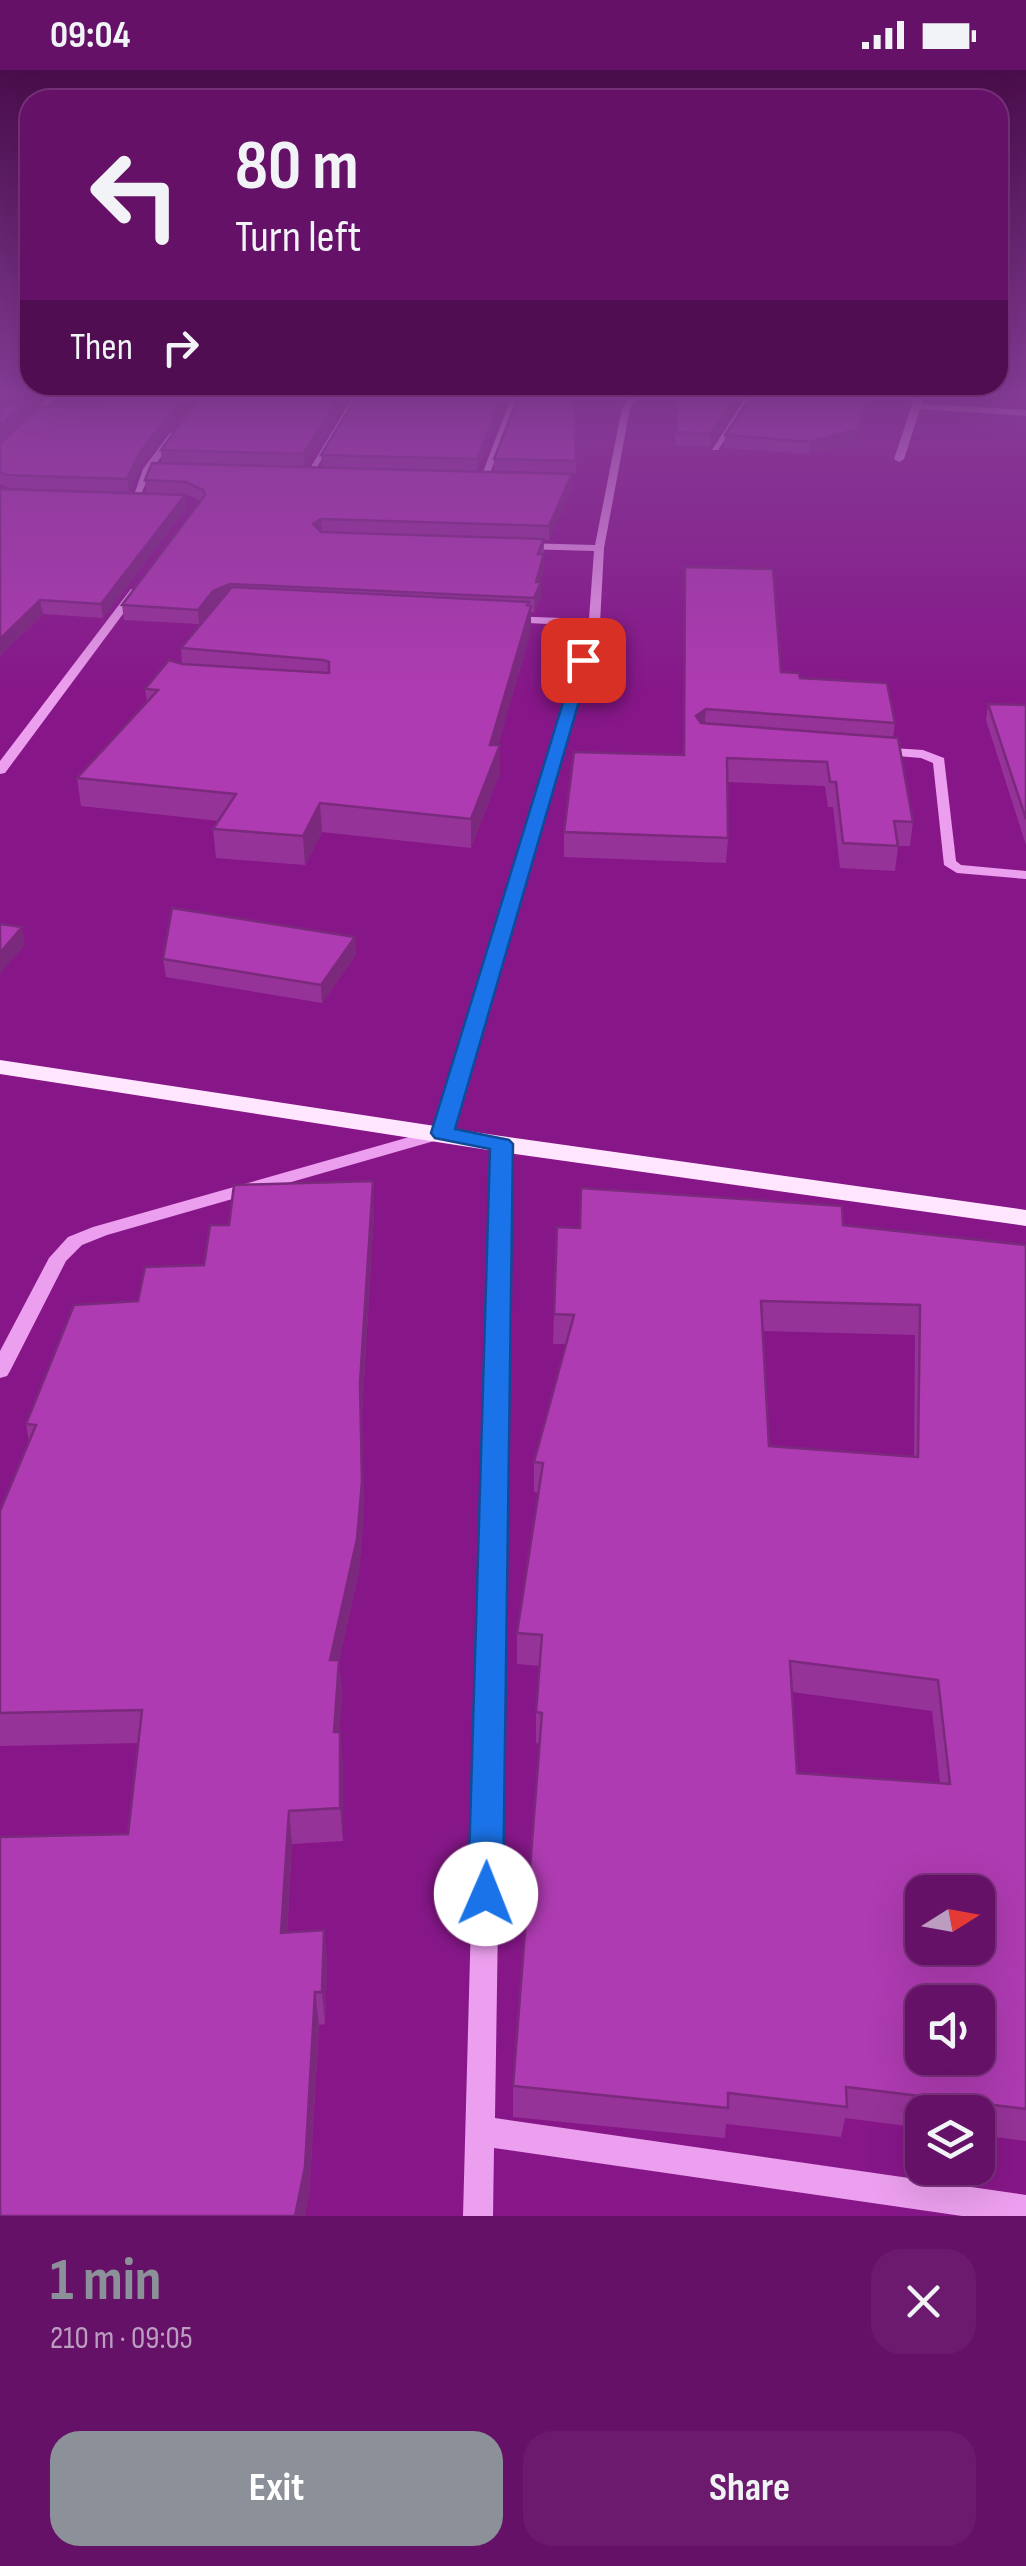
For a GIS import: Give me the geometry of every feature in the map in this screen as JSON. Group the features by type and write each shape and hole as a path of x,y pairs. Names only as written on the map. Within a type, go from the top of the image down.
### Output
{"main road":[{"path":"0,1067 501,1144 1026,1218"}],"street":[{"path":"135,499 139,490"},
{"path":"0,1372 58,1258 75,1242 100,1231 442,1133 594,623 599,548 610,490"},
{"path":"116,498 152,500"},
{"path":"500,545 599,548"},
{"path":"0,770 142,582"},
{"path":"500,619 594,623"},
{"path":"0,747 20,748"},
{"path":"863,750 923,754 939,761 949,862 957,869 972,872 1026,875"},
{"path":"478,2216 501,1144"},
{"path":"480,2131 1026,2210"}],"building":[{"path":"0,490 185,495 101,604 40,600 0,639"},
{"path":"203,490 565,490 549,526 321,519 313,524 321,532 544,539 538,554 544,554 536,582 541,582 534,598 230,584 213,591 198,610 122,605 205,495"},
{"path":"685,567 773,569 781,672 799,673 800,678 887,683 895,723 706,709 696,716 701,723 898,738 913,822 894,821 898,846 843,843 836,782 830,782 827,762 727,758 728,838 564,832 574,752 684,755"},
{"path":"232,587 529,602 490,745 500,745 471,819 320,803 303,836 213,829 236,794 77,778 158,690 145,689 169,660 329,673 329,662 323,660 181,648"},
{"path":"988,704 1026,705 1026,819"},
{"path":"172,908 355,937 321,985 163,959"},
{"path":"0,924 22,927 0,953"},
{"path":"373,1181 360,1383 362,1482 357,1539 330,1660 339,1660 334,1732 340,1732 340,1808 289,1811 281,1933 324,1930 322,1992 315,1992 305,2167 295,2216 0,2216 0,1837 128,1834 142,1710 0,1713 0,1511 36,1425 26,1424 74,1305 138,1301 145,1267 204,1265 210,1225 229,1225 234,1185"},
{"path":"581,1188 842,1206 843,1225 1026,1245 1026,2109 995,2105 995,2095 911,2095 846,2087 847,2107 728,2093 728,2108 513,2086 542,1713 536,1712 542,1635 517,1633 543,1463 534,1462 574,1315 554,1314 557,1227 580,1228","holes":["761,1301 920,1305 918,1457 769,1446","790,1661 938,1680 950,1784 797,1773"]}],"route":[{"path":"486,1894 501,1144 442,1133 583,660"}]}
